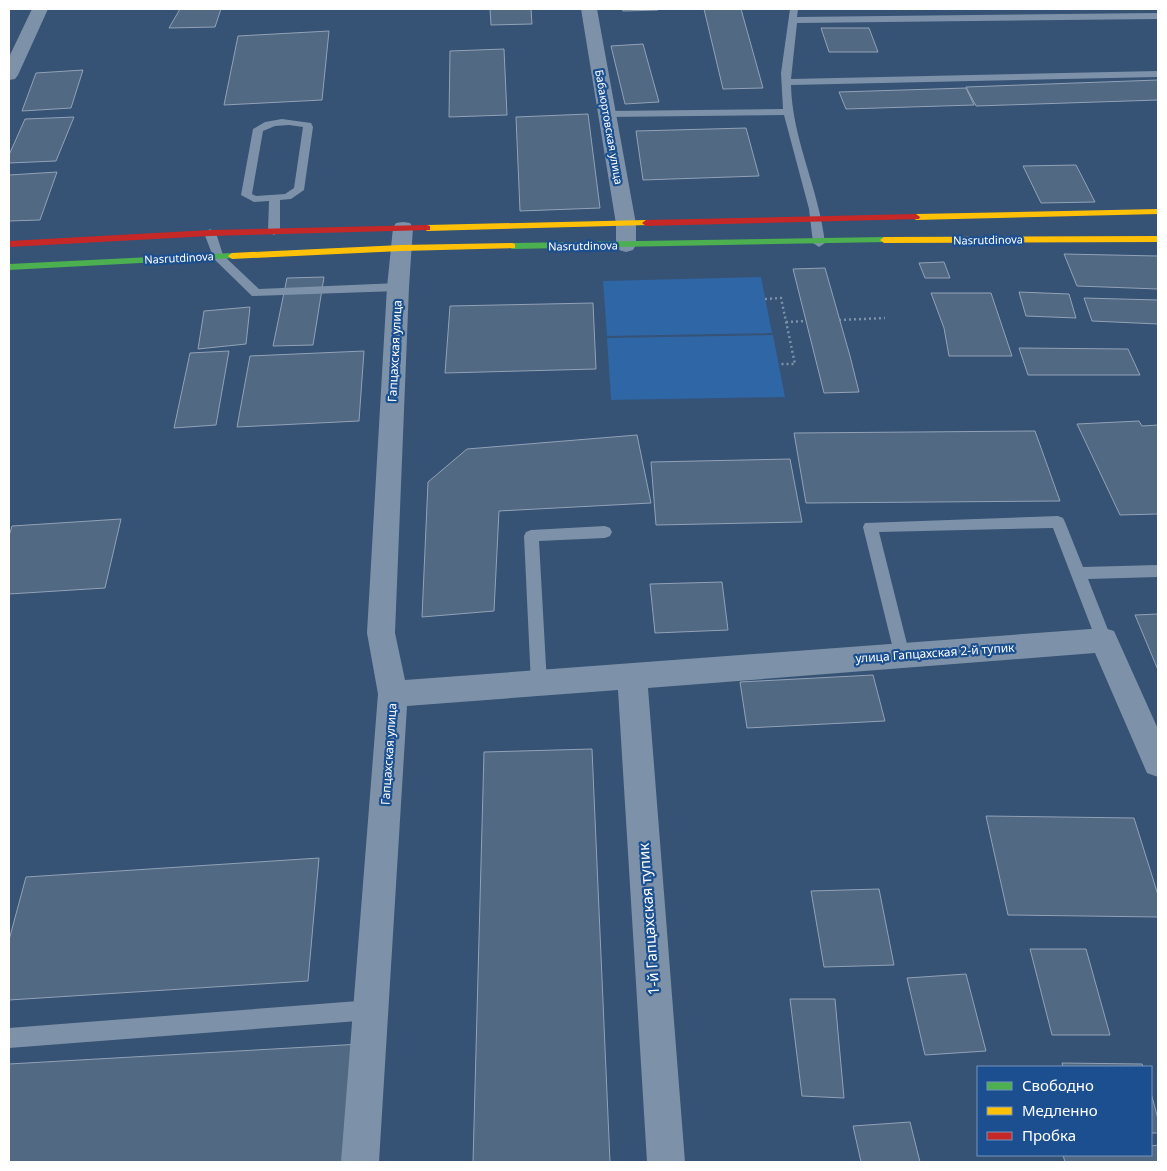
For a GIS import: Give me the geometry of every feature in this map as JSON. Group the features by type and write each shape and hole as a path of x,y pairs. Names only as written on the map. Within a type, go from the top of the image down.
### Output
{"main road":[{"name":"Nasrutdinova","path":"9,267 218,256 402,238 626,224 1158,211"},
{"name":"Nasrutdinova","path":"9,244 274,231 402,238 626,245 980,239 1158,239"}],"street":[{"path":"9,75 40,9"},
{"name":"Бабаюртовская улица","path":"589,9 626,224 626,245"},
{"name":"Гапцахская улица","path":"360,1162 393,694 381,633 402,238"},
{"path":"1104,640 1158,763"},
{"name":"улица Гапцахская 2-й тупик","path":"393,694 1104,640"},
{"name":"1-й Гапцахская тупик","path":"632,675 666,1162"}],"lane":[{"path":"819,243 818,219 788,112 786,82 794,14 1158,16"},
{"path":"786,82 1158,74"},
{"path":"607,114 788,112"},
{"path":"300,122 307,124 299,190 287,197 275,197 254,199 246,195 258,129 269,124 300,122"},
{"path":"274,231 275,197"},
{"path":"210,233 218,256 256,293 398,287"},
{"path":"902,656 870,527 1058,522 1104,640"},
{"path":"540,684 532,536 605,532"},
{"path":"1078,573 1158,571"},
{"path":"9,1038 371,1010"}],"path":[{"path":"766,299 781,298 795,364 779,364"},
{"path":"839,320 886,318"},
{"path":"786,322 806,321"}],"shaded area":[{"path":"761,277 772,333 607,336 603,281"},
{"path":"773,335 785,397 611,400 607,338"}],"building":[{"path":"180,9 221,9 215,27 169,28"},
{"path":"490,9 531,9 532,24 491,25"},
{"path":"622,9 658,9 658,10 623,11"},
{"path":"704,9 741,9 763,88 723,89"},
{"path":"821,28 869,28 878,52 829,52"},
{"path":"329,31 322,100 224,105 238,36"},
{"path":"643,44 659,102 625,104 611,46"},
{"path":"504,49 507,115 449,117 450,51"},
{"path":"83,70 71,108 22,111 36,73"},
{"path":"1158,80 1158,100 976,106 966,87"},
{"path":"966,88 974,105 846,109 839,92"},
{"path":"588,114 600,208 520,211 516,117"},
{"path":"74,117 56,161 9,163 9,155 25,119"},
{"path":"746,128 759,176 643,180 636,131"},
{"path":"1076,165 1095,202 1041,203 1023,166"},
{"path":"57,172 40,220 9,221 9,175"},
{"path":"1064,254 1158,256 1158,289 1077,286"},
{"path":"944,262 950,278 925,278 919,263"},
{"path":"825,268 859,392 824,393 793,269"},
{"path":"324,277 313,345 273,346 287,278"},
{"path":"1019,292 1069,294 1076,318 1026,316"},
{"path":"931,293 991,293 1012,356 949,356 944,328"},
{"path":"1084,298 1158,300 1158,324 1092,321"},
{"path":"593,303 596,369 445,373 450,306"},
{"path":"250,307 246,344 198,349 204,311"},
{"path":"1019,348 1128,349 1140,375 1028,375"},
{"path":"229,351 216,425 174,428 190,353"},
{"path":"364,351 359,421 237,427 250,356"},
{"path":"1139,421 1142,426 1158,425 1158,514 1120,515 1077,424"},
{"path":"1035,431 1060,501 806,503 794,433"},
{"path":"637,435 651,503 499,511 494,611 422,617 428,482 467,449"},
{"path":"790,459 802,522 656,525 651,462"},
{"path":"121,519 105,588 9,594 9,536 12,526"},
{"path":"722,582 728,630 655,633 650,584"},
{"path":"1158,614 1158,670 1135,615"},
{"path":"873,675 885,721 747,728 740,682"},
{"path":"592,749 610,1162 473,1162 484,752"},
{"path":"986,816 1134,818 1158,895 1158,917 1008,915"},
{"path":"319,858 308,981 9,1000 9,940 26,877"},
{"path":"879,889 894,965 824,967 811,891"},
{"path":"1030,949 1086,949 1110,1035 1052,1035"},
{"path":"966,974 986,1051 925,1055 907,978"},
{"path":"790,999 835,999 844,1098 802,1096"},
{"path":"361,1044 353,1162 9,1162 9,1064"},
{"path":"1062,1063 1142,1064 1143,1066 1063,1066"},
{"path":"1152,1097 1158,1119 1158,1133 1152,1133"},
{"path":"910,1122 920,1162 861,1162 853,1126"},
{"path":"1158,1145 1158,1162 1065,1162 1063,1156 1152,1156 1152,1146"}],"traffic: fast":[{"path":"512,246 884,240"},
{"path":"9,267 232,256"}],"traffic: slow":[{"path":"916,217 1158,211"},
{"path":"427,228 646,223"},
{"path":"884,240 1158,239"},
{"path":"232,256 401,248 512,246"}],"traffic: jam":[{"path":"646,223 916,217"},
{"path":"9,244 210,233 427,228"}]}
